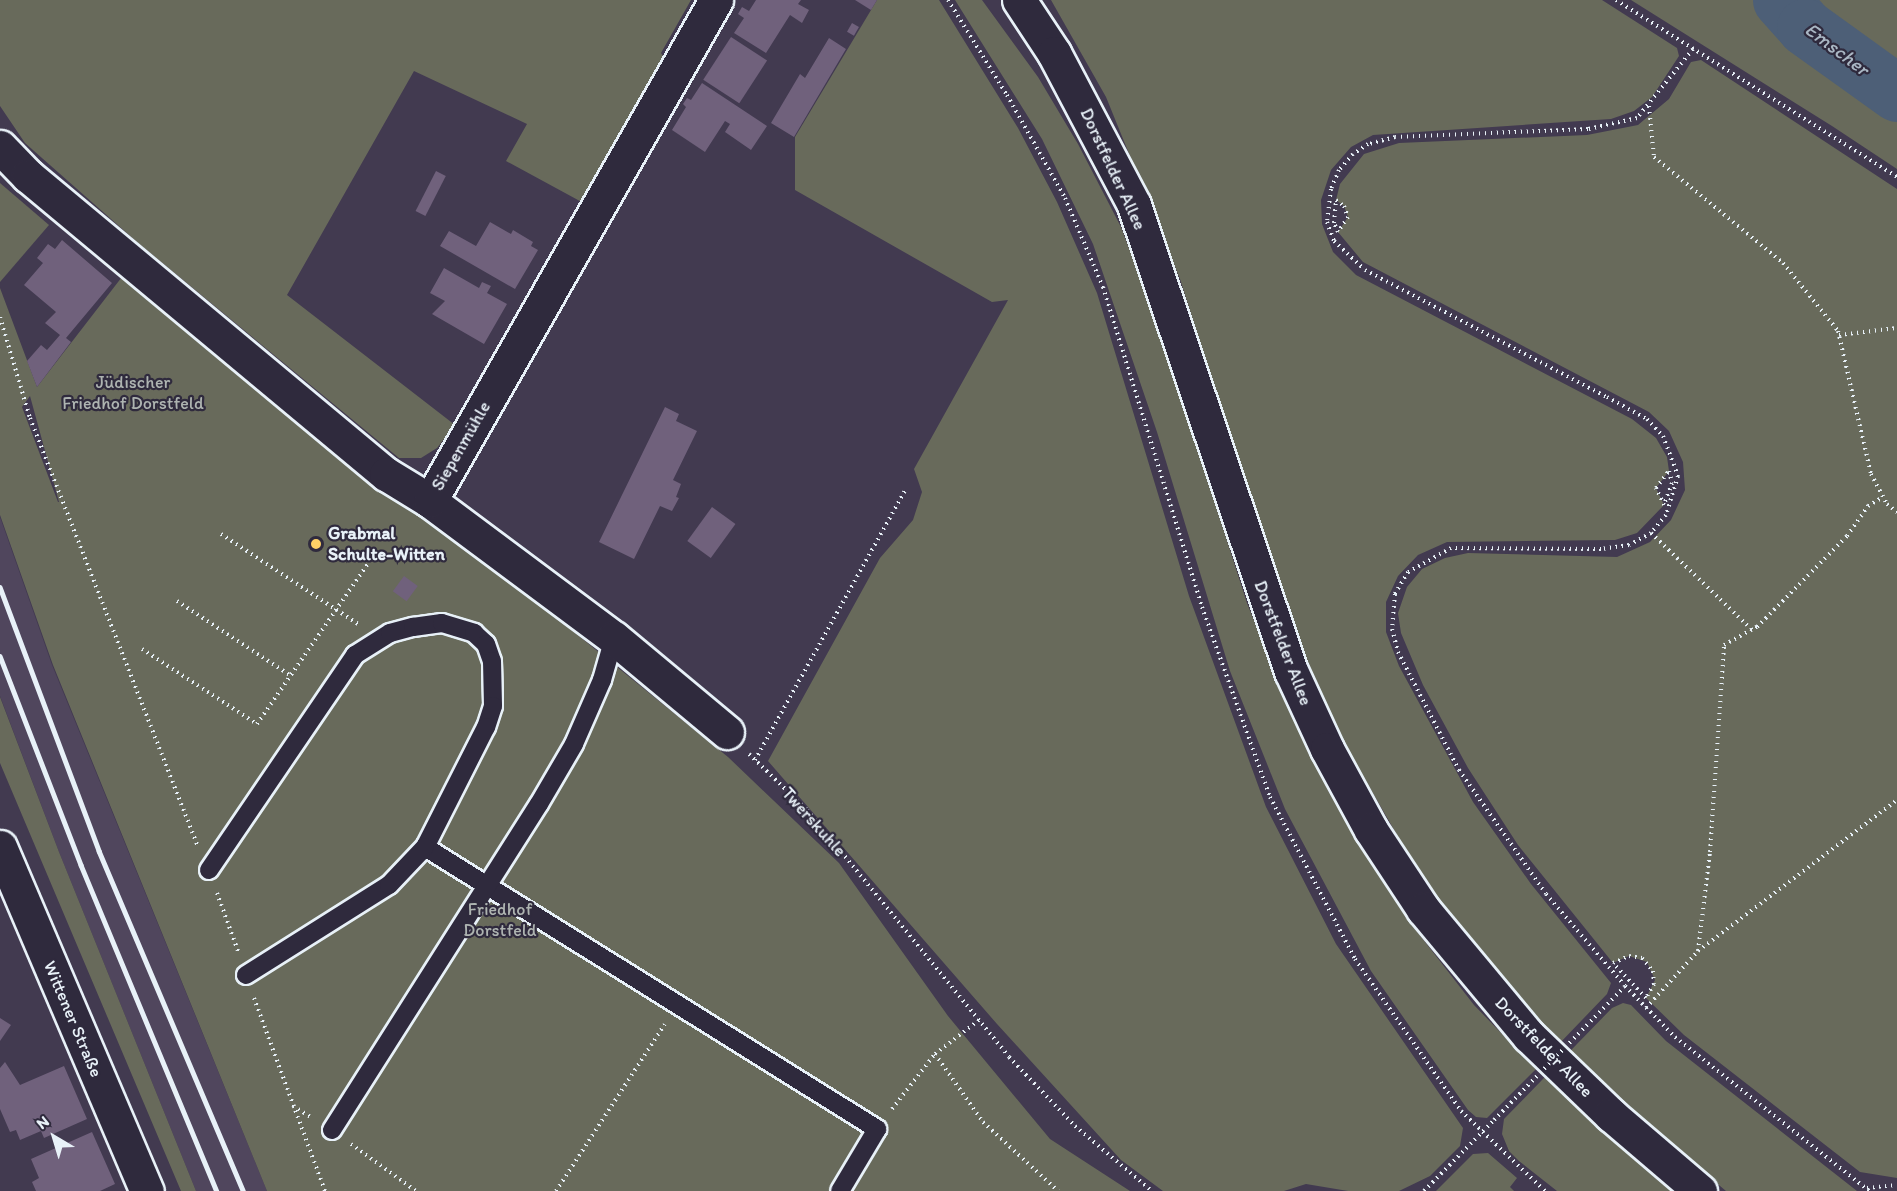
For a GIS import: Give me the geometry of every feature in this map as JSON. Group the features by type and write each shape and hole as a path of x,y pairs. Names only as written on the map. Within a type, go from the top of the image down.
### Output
{"main road":[{"name":"Siepenmühle","path":"0,147 28,176 333,431 386,474 430,501 716,0"},
{"name":"Dorstfelder Allee","path":"1019,0 1071,84 1134,205 1287,660 1327,749 1371,830 1423,909 1529,1036 1611,1115 1700,1191"},
{"path":"430,501 614,638 727,732"},
{"name":"Wittener Straße","path":"0,847 147,1191"}],"lane":[{"path":"209,870 355,655 381,638 413,627 458,625 486,644 492,661 495,689 486,727 425,847 389,885 246,975"},
{"path":"332,1130 488,885 574,744 602,680 614,638"},
{"path":"425,847 678,1003 877,1130 840,1191"}],"path":[{"path":"948,0 1007,94 1065,198 1103,287 1203,607 1270,797 1355,959 1461,1111 1545,1191"},
{"path":"1616,0 1897,177"},
{"path":"1693,49 1637,118 1588,129 1395,138 1368,144 1353,154 1339,171 1328,208 1327,222 1334,241 1365,270 1647,419 1663,436 1678,476 1675,495 1666,515 1651,533 1629,545 1601,549 1451,548 1408,572 1395,594 1392,614 1398,652 1459,770 1546,894 1625,986 1675,1037 1868,1190 1897,1185"},
{"path":"1648,105 1654,157 1783,263 1839,335 1871,474 1883,497 1897,512"},
{"path":"1335,200 1348,213 1346,225 1338,232 1334,223 1334,208 1335,200"},
{"path":"1328,208 1334,208"},
{"path":"0,317 30,418 186,820 209,870 325,1191"},
{"path":"1839,335 1897,328"},
{"path":"1669,471 1672,483 1668,493 1664,505 1656,488 1661,476 1669,471"},
{"path":"756,760 906,489"},
{"path":"1668,493 1675,495"},
{"path":"1698,951 1724,645 1752,630 1840,544 1868,506 1883,497"},
{"path":"1651,533 1752,630"},
{"path":"221,534 381,638"},
{"path":"142,649 258,724 369,561"},
{"path":"177,601 291,676"},
{"name":"Twerskuhle","path":"727,732 807,810 979,1020 1075,1126 1152,1191"},
{"path":"1646,1008 1698,951 1897,800"},
{"path":"1629,956 1647,962 1654,980 1650,994 1646,998 1630,981 1613,963 1629,956"},
{"path":"1424,1191 1630,981"},
{"path":"556,1191 678,1003"},
{"path":"877,1130 935,1054 979,1020"},
{"path":"935,1054 983,1122 1058,1191"},
{"path":"293,1105 332,1130 416,1191"}],"shaded area":[{"path":"0,517 52,665 267,1191 196,1191 59,852 0,696"}],"green space":[{"path":"0,0 691,0 661,53 669,65 589,206 506,161 527,124 414,71 287,295 455,425 437,448 421,458 399,458 137,242 25,143 0,106"},
{"path":"877,0 939,0 1018,128 1057,202 1097,293 1189,596 1266,807 1336,944 1463,1128 1460,1146 1430,1176 1399,1191 1348,1191 1306,1184 1284,1191 1163,1191 1121,1160 997,1024 768,761 880,558 913,520 922,492 914,469 1008,300 992,302 795,190 795,137"},
{"path":"955,0 982,0 1038,77 1078,144 1121,227 1158,325 1247,603 1289,708 1329,792 1415,929 1474,1005 1536,1069 1487,1118 1476,1117 1468,1110 1371,971 1285,809 1230,671 1157,432 1093,244 1042,139"},
{"path":"1051,0 1602,0 1677,48 1679,56 1652,97 1634,111 1611,119 1373,135 1351,147 1331,170 1321,200 1322,224 1333,252 1356,275 1632,419 1656,438 1667,457 1669,471 1656,488 1664,505 1637,533 1615,540 1447,542 1418,555 1398,576 1386,602 1386,632 1399,666 1473,802 1531,884 1611,983 1607,994 1558,1045 1426,885 1337,731 1299,646 1267,555 1180,279 1106,97"},
{"path":"1631,0 1897,0 1897,169 1832,126"},
{"path":"1701,60 1897,189 1897,1178 1860,1172 1684,1035 1646,998 1655,980 1647,962 1629,956 1613,963 1518,845 1468,768 1423,685 1401,633 1398,613 1407,587 1422,569 1445,558 1468,553 1617,557 1650,542 1671,520 1685,490 1683,462 1669,431 1649,412 1363,262 1338,232 1348,217 1344,206 1336,200 1340,184 1364,154 1399,143 1587,135 1638,125 1669,99 1691,62"},
{"path":"0,183 49,225 0,282"},
{"name":"Friedhof Dorstfeld","path":"125,273 365,478 457,537 728,757 839,863 948,1016 1050,1139 1130,1191 267,1191 53,665 0,515 0,288 37,387","holes":["30,396 59,502 22,407"]},
{"path":"0,697 59,852 196,1191 181,1191 0,763"},
{"path":"1623,1003 1631,1005 1666,1041 1857,1191 1726,1191 1595,1081 1573,1104 1672,1191 1557,1191 1519,1161 1509,1151 1502,1134 1504,1119 1612,1008"},
{"path":"1488,1153 1517,1178 1510,1187 1514,1191 1436,1191 1473,1154"}],"building":[{"path":"756,0 801,0 798,4 809,10 802,23 790,15 766,53 734,33 744,18 738,14 742,7 749,11"},
{"path":"855,0 877,0 871,10"},
{"path":"852,23 859,27 854,36 847,32"},
{"path":"731,37 767,60 739,103 703,80"},
{"path":"829,38 846,49 794,137 771,123 800,74 805,78"},
{"path":"702,83 767,126 751,150 725,132 730,124 725,121 705,152 672,130 686,107 683,104 687,98 691,100"},
{"path":"436,171 446,176 425,216 416,211"},
{"path":"490,222 511,234 513,230 533,242 531,246 538,250 515,289 440,246 449,231 476,246"},
{"path":"62,240 112,283 66,338 71,342 37,387 27,361 41,345 47,350 60,335 45,323 56,312 24,285 43,263 37,258 48,244 55,249"},
{"path":"444,268 479,288 482,282 491,286 487,293 507,304 484,344 432,314 445,301 430,293"},
{"path":"665,407 679,414 676,421 697,431 673,480 681,484 676,497 679,498 672,511 660,506 634,559 599,542"},
{"path":"712,507 735,524 711,558 687,541"},
{"path":"404,576 418,586 407,601 393,591"},
{"path":"0,1018 11,1025 0,1041"},
{"path":"5,1062 20,1085 64,1066 87,1119 44,1138 41,1131 20,1140 16,1130 10,1132 0,1109 0,1068"},
{"path":"92,1132 115,1184 100,1191 36,1191 32,1182 39,1178 31,1159"}],"waterway":[{"name":"Emscher","path":"1781,0 1805,27 1897,93"}],"railway":[{"path":"0,587 99,851 243,1191"},
{"path":"0,656 81,865 217,1191"}],"place":[{"name":"Grabmal Schulte-Witten","path":"316,544"}],"park label":[{"name":"Jüdischer Friedhof Dorstfeld","path":"133,394"}]}
